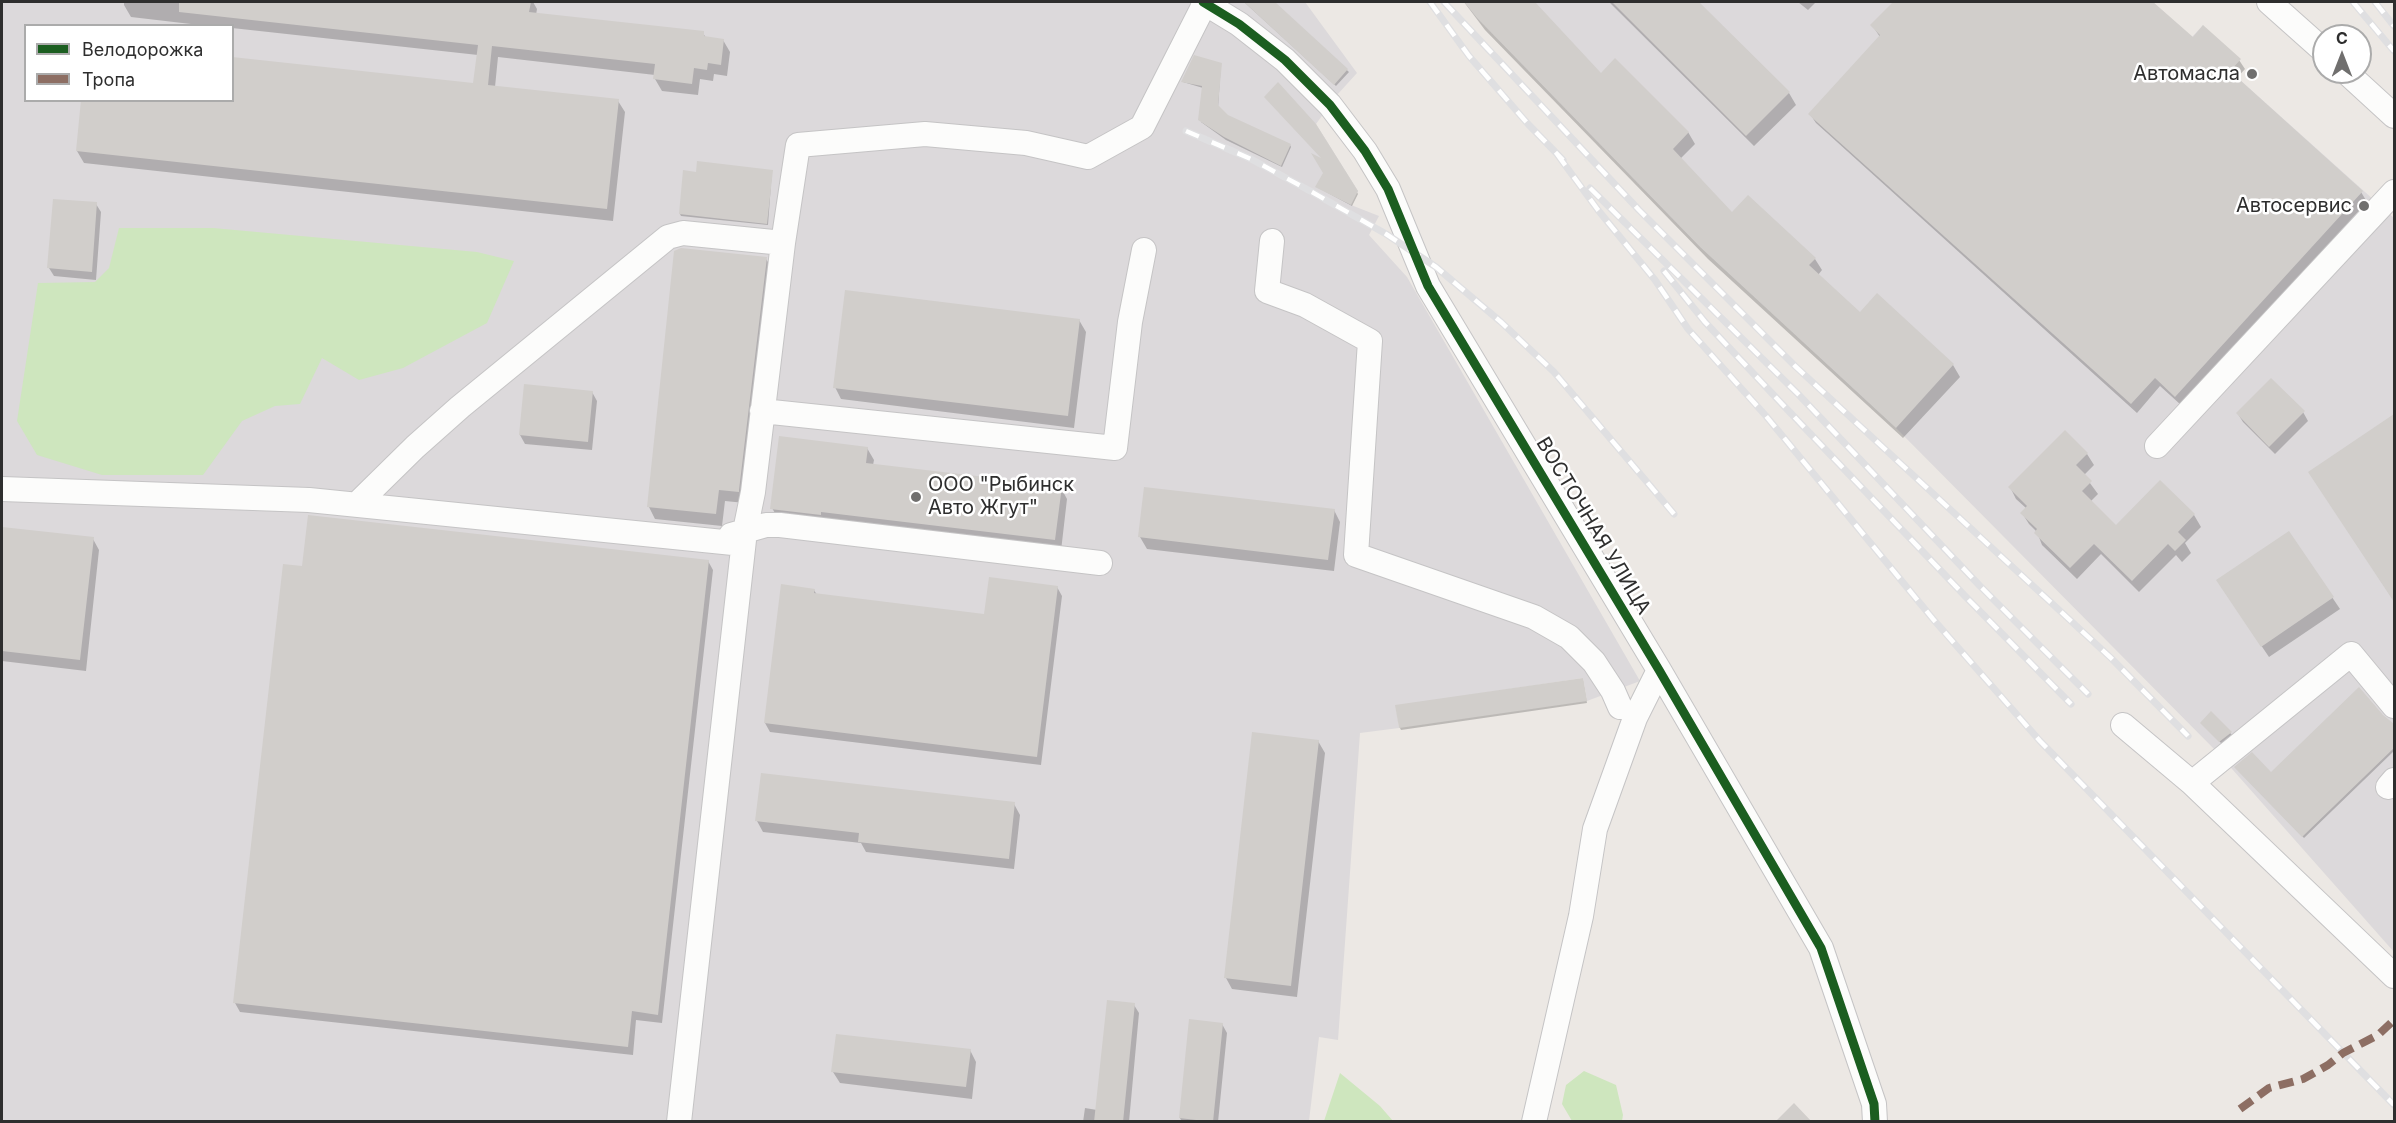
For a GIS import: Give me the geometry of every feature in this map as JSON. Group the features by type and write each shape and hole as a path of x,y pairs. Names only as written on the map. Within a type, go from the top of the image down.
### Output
{"street":[{"path":"679,1122 744,537 753,492 783,243 798,145 925,134 1026,143 1088,157 1142,128 1204,2"},
{"name":"ВОСТОЧНАЯ УЛИЦА","path":"1204,2 1239,24 1285,60 1330,105 1365,151 1388,189 1428,286 1659,670 1821,948 1874,1104 1875,1122"},
{"path":"2269,2 2312,40"},
{"path":"2359,84 2394,116"},
{"path":"2157,446 2394,192"},
{"path":"357,504 460,407 668,237 683,233 783,243"},
{"path":"1272,241 1267,291 1305,305 1370,341 1356,555 1534,616 1569,637 1594,662 1613,691 1620,707"},
{"path":"762,411 1114,447 1130,322 1144,250"},
{"path":"2,489 222,495 357,504 708,541 744,537 766,525 780,525 1100,563"},
{"path":"2193,783 2351,654 2394,706"},
{"path":"1534,1122 1581,916 1595,829 1635,718 1659,670"},
{"path":"2123,725 2193,783 2394,976"}],"shaded area":[{"path":"2,2 1305,2 1357,73 1337,95 1316,124 1358,191 1351,205 1379,216 1369,235 1407,277 1640,681 1587,701 1583,678 1396,706 1399,728 1360,733 1338,1040 1319,1037 1309,1121 2,1122"},
{"path":"1464,2 2153,2 2192,37 2203,25 2230,71 2394,218 2394,952 2217,752 1896,428 1700,247"}],"green space":[{"path":"119,228 213,228 477,252 514,261 487,323 403,368 359,380 322,358 300,404 275,406 242,421 203,475 102,475 37,455 17,421 38,283 95,282 109,268"},
{"path":"1584,1071 1616,1085 1623,1115 1622,1121 1572,1121 1562,1104 1566,1085"},
{"path":"1340,1073 1380,1106 1393,1121 1324,1121"}],"building":[{"path":"179,2 531,2 529,12 704,31 704,36 724,39 721,65 708,63 707,70 694,68 692,84 653,79 655,64 492,46 488,85 619,99 607,209 76,151 81,102 234,102 234,57 473,83 478,45 179,12"},
{"path":"1244,2 1275,2 1348,69 1334,85"},
{"path":"1464,2 1535,2 1601,73 1615,58 1689,132 1673,149 1732,212 1748,195 1816,258 1809,265 1860,312 1877,293 1954,364 1896,428 1700,247"},
{"path":"1612,2 1699,2 1790,92 1746,136"},
{"path":"1893,2 2153,2 2193,37 2203,25 2241,59 2230,71 2363,191 2175,397 2155,378 2131,404 1808,114 1880,35 1870,25"},
{"path":"1194,55 1222,63 1218,105 1228,115 1291,144 1281,166 1224,137 1198,120 1202,86 1181,82"},
{"path":"1278,82 1316,124 1358,191 1351,205 1315,187 1323,173 1311,153 1321,158 1264,97"},
{"path":"697,161 773,170 767,224 679,214 683,170 696,172"},
{"path":"53,199 97,202 92,272 47,268"},
{"path":"681,248 767,257 739,492 719,490 716,514 647,507 674,251"},
{"path":"845,290 1080,319 1068,416 833,388"},
{"path":"2271,378 2305,411 2269,447 2236,413"},
{"path":"524,384 593,391 588,442 519,435"},
{"path":"2394,414 2394,602 2308,472"},
{"path":"2065,430 2088,453 2076,465 2092,481 2082,491 2116,525 2160,480 2195,514 2178,532 2186,540 2175,551 2168,544 2132,581 2094,544 2070,568 2034,533 2037,529 2020,513 2027,506 2008,487"},
{"name":"ООО \"Рыбинск Авто Жгут\"","path":"779,436 868,447 866,463 1062,486 1055,540 821,512 821,515 770,509"},
{"path":"1144,487 1335,509 1328,560 1138,537"},
{"path":"308,515 709,560 658,1015 632,1011 628,1047 233,1003 283,564 302,566"},
{"path":"2,527 94,537 80,660 2,651"},
{"path":"2289,531 2334,597 2261,647 2216,580"},
{"path":"989,577 1058,586 1037,757 764,723 781,584 815,589 814,593 984,614"},
{"path":"1583,678 1587,701 1399,728 1395,705"},
{"path":"2359,687 2383,715 2394,724 2394,748 2302,837 2234,767 2252,752 2271,772"},
{"path":"2211,711 2232,732 2219,742 2200,723"},
{"path":"1252,732 1319,740 1291,986 1224,978"},
{"path":"761,773 1015,802 1009,859 858,842 859,833 755,821"},
{"path":"1107,1000 1135,1003 1123,1122 1094,1122"},
{"path":"1189,1019 1223,1023 1213,1122 1179,1118"},
{"path":"836,1034 971,1049 966,1087 831,1072"},
{"path":"1794,1103 1812,1122 1775,1122"}],"railway":[{"path":"1430,2 1469,56 1528,124 1563,160"},
{"path":"1444,2 1639,210 1795,366 2111,658 2188,736"},
{"path":"2353,2 2394,51"},
{"path":"2375,2 2394,26"},
{"path":"1186,131 1251,159 1312,192 1386,234 1436,267 1501,322 1554,372 1674,514"},
{"path":"1557,154 1598,210 1655,280 1688,329 1766,416 1933,619 2040,741 2394,1105"},
{"path":"1590,188 1798,394 1980,586 2088,694"},
{"path":"1664,271 1705,322 1783,405 2071,704"}],"marked path":[{"path":"2240,1109 2269,1088 2303,1079 2328,1065 2343,1053 2378,1035 2394,1020"}],"cycle path":[{"path":"1203,2 1239,24 1285,60 1330,105 1365,151 1388,189 1428,286 1659,670 1821,948 1874,1104 1875,1122"}],"place":[{"name":"Автомасла","path":"2252,74"},
{"name":"Автосервис","path":"2364,206"},
{"name":"ООО \"Рыбинск Авто Жгут\"","path":"916,497"}]}
